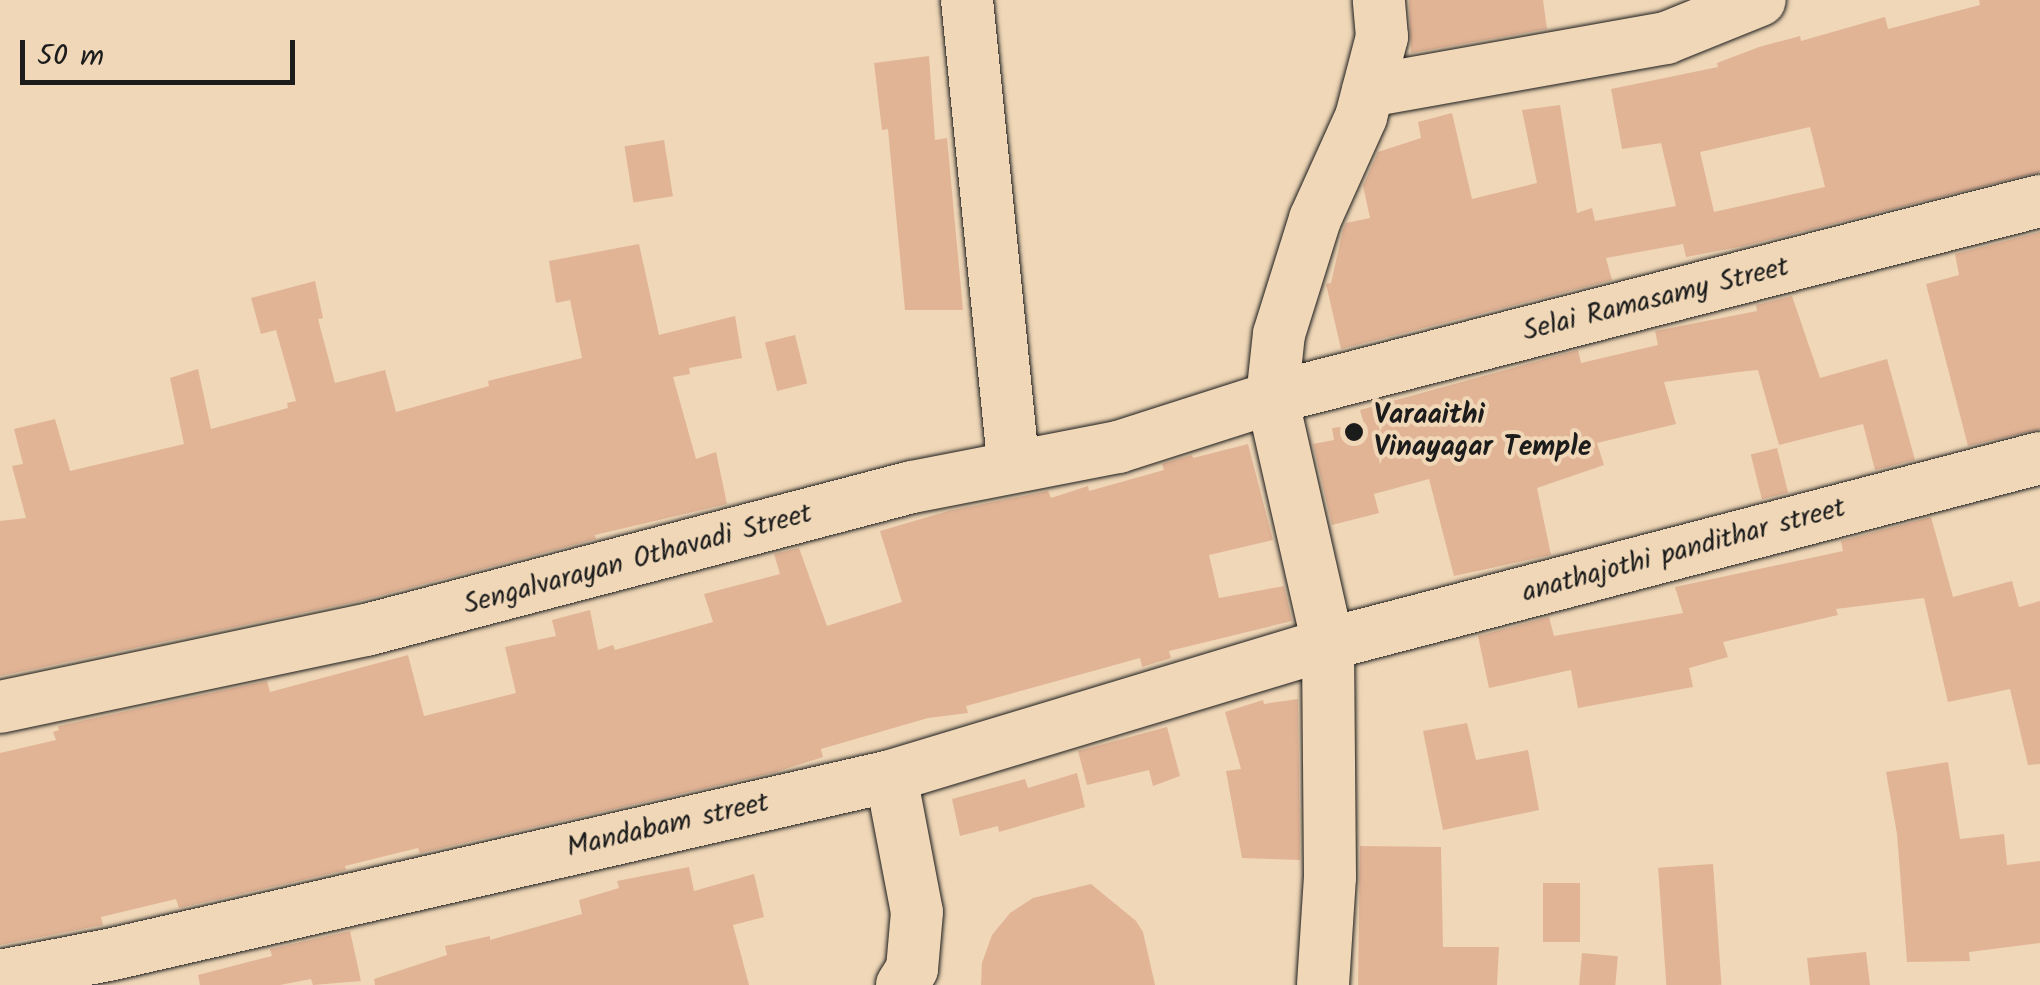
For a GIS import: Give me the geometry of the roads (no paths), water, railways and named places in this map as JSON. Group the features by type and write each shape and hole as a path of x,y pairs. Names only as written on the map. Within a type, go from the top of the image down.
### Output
{"street":[{"path":"967,0 1014,467"},
{"path":"1323,985 1330,876 1328,644 1272,398 1279,334 1316,220 1368,91 1382,37 1379,0"},
{"path":"1368,91 1666,38 1760,0"},
{"name":"Selai Ramasamy Street","path":"1272,398 2040,202"},
{"name":"Sengalvarayan Othavadi Street","path":"0,708 366,630 912,487 1118,447 1272,398"},
{"name":"anathajothi pandithar street","path":"1328,644 2040,458"},
{"name":"Mandabam street","path":"0,976 113,954 891,776 1328,644"},
{"path":"891,776 918,912 912,969 902,985"}],"place":[{"name":"Varaaithi Vinayagar Temple","path":"1354,432"}]}
